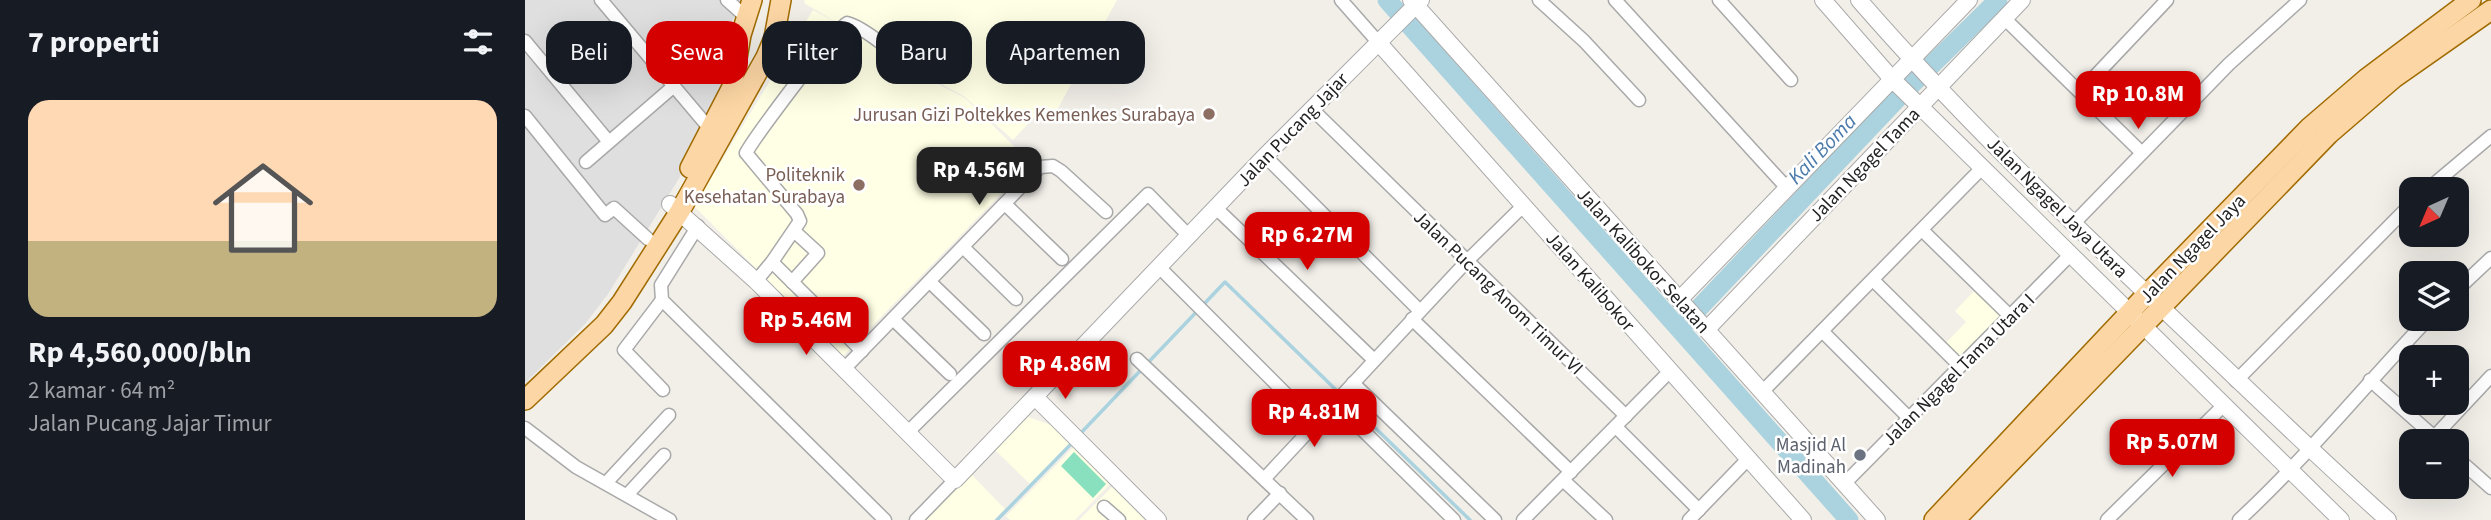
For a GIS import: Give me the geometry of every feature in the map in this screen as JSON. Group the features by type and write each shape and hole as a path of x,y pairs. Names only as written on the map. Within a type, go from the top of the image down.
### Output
{"main road":[{"path":"776,21 781,0"},
{"name":"Jalan Ngagel Jaya","path":"1955,520 2162,308 2376,70 2471,0"},
{"path":"749,8 762,23"},
{"name":"Jalan Ngagel Jaya","path":"1934,520 2147,294 2323,127 2491,10"},
{"path":"525,400 610,318 762,64"},
{"path":"525,385 601,310 648,239 675,207 733,84"}],"street":[{"path":"601,0 710,130"},
{"path":"727,0 749,8"},
{"path":"1342,0 1383,37"},
{"path":"1539,0 1584,41 1639,100"},
{"path":"1615,0 1787,188"},
{"path":"1719,0 1791,80"},
{"name":"Jalan Ngagel Jaya Utara","path":"1822,0 1894,81 2341,520"},
{"name":"Jalan Ngagel Jaya Utara","path":"1859,0 1934,85 2074,223 2236,381 2388,520"},
{"name":"Jalan Ngagel Tama","path":"1681,302 1969,0"},
{"name":"Jalan Ngagel Tama","path":"1705,327 1916,102 2022,0"},
{"path":"2074,223 2232,61 2300,0"},
{"path":"2081,91 2167,1"},
{"name":"Jalan Pucang Jajar","path":"916,520 1265,156 1414,5"},
{"name":"Jalan Kalibokor Selatan","path":"1414,5 1681,302 1767,387 1877,520"},
{"path":"2004,18 2141,152"},
{"path":"756,281 800,221 746,153 843,23 853,24 876,41"},
{"name":"Jalan Kalibokor","path":"1383,37 1524,205 1799,519"},
{"path":"525,41 609,142"},
{"path":"586,162 674,86"},
{"name":"Jalan Pucang Anom Timur VI","path":"1312,109 1626,416"},
{"path":"525,116 605,215 614,208 648,239"},
{"path":"2442,177 2491,136"},
{"path":"1265,156 1606,520"},
{"path":"844,369 1044,165 1061,170 1106,212"},
{"name":"Jalan Ngagel Jaya Utara","path":"1767,387 1982,168"},
{"path":"908,432 1148,194 1189,236"},
{"path":"1005,204 1062,259"},
{"path":"1265,478 1468,260 1524,205"},
{"path":"675,207 756,281 955,480"},
{"path":"1216,208 1374,360"},
{"path":"2236,381 2399,216"},
{"path":"663,390 624,350 662,300 661,285 698,226"},
{"path":"1922,230 2010,316"},
{"path":"792,282 818,253 794,232"},
{"path":"964,248 1016,299"},
{"name":"Jalan Ngagel Tama Utara I","path":"1845,483 2070,254"},
{"path":"2469,279 2491,258"},
{"path":"772,262 862,351"},
{"path":"1159,267 1315,423"},
{"path":"1873,280 1961,366"},
{"path":"930,282 983,334"},
{"path":"662,300 885,520"},
{"path":"894,320 950,374"},
{"path":"1822,331 1909,418"},
{"path":"2239,520 2291,472 2369,380 2416,331"},
{"path":"1142,363 1307,520"},
{"path":"1523,520 1669,371"},
{"path":"2445,429 2491,376"},
{"path":"2369,380 2425,429"},
{"path":"1342,394 1454,520"},
{"path":"1342,394 1495,520"},
{"path":"1035,397 1077,436 1158,520"},
{"path":"2107,520 2223,406"},
{"path":"606,483 669,415"},
{"path":"1615,427 1699,510"},
{"path":"525,428 576,467 670,520"},
{"path":"627,495 664,455"},
{"path":"1689,520 1748,459"},
{"path":"2469,469 2491,488"},
{"path":"1254,520 1280,493"},
{"path":"1104,508 1119,520"}],"shaded area":[{"path":"525,0 743,0 732,21 646,21 646,84 727,84 700,144 608,294 585,324 525,383"},
{"name":"Politeknik Kesehatan Surabaya","path":"805,0 1117,0 1106,21 986,21 986,84 1071,84 1051,121 1037,114 1013,140 965,97 941,84 972,84 972,21 876,21 876,84 938,84 965,98 1031,163 843,356 694,206 768,84 862,84 862,21 834,21 804,3"},
{"name":"Politeknik Kesehatan Surabaya","path":"813,10 834,21 806,21"},
{"path":"1978,287 2007,315 1960,364 1942,347 1966,322 1955,311"},
{"path":"1028,417 1054,426 1070,443 1030,484 995,450"},
{"path":"1075,446 1112,482 1075,520 1010,520 1006,516"},
{"path":"970,473 1005,509 994,520 924,520"},
{"path":"1114,485 1150,520 1079,520"}],"green space":[{"path":"1074,452 1106,484 1093,498 1061,466"}],"waterway":[{"path":"1387,0 1849,520"},
{"name":"Kali Boma","path":"1682,326 1898,98 1998,0"},
{"path":"1078,436 1225,282 1470,520"},
{"path":"997,520 1073,442"}],"place":[{"name":"Jurusan Gizi Poltekkes Kemenkes Surabaya","path":"1209,114"},
{"name":"Politeknik Kesehatan Surabaya","path":"859,185"},
{"name":"Masjid Al Madinah","path":"1860,455"}]}
